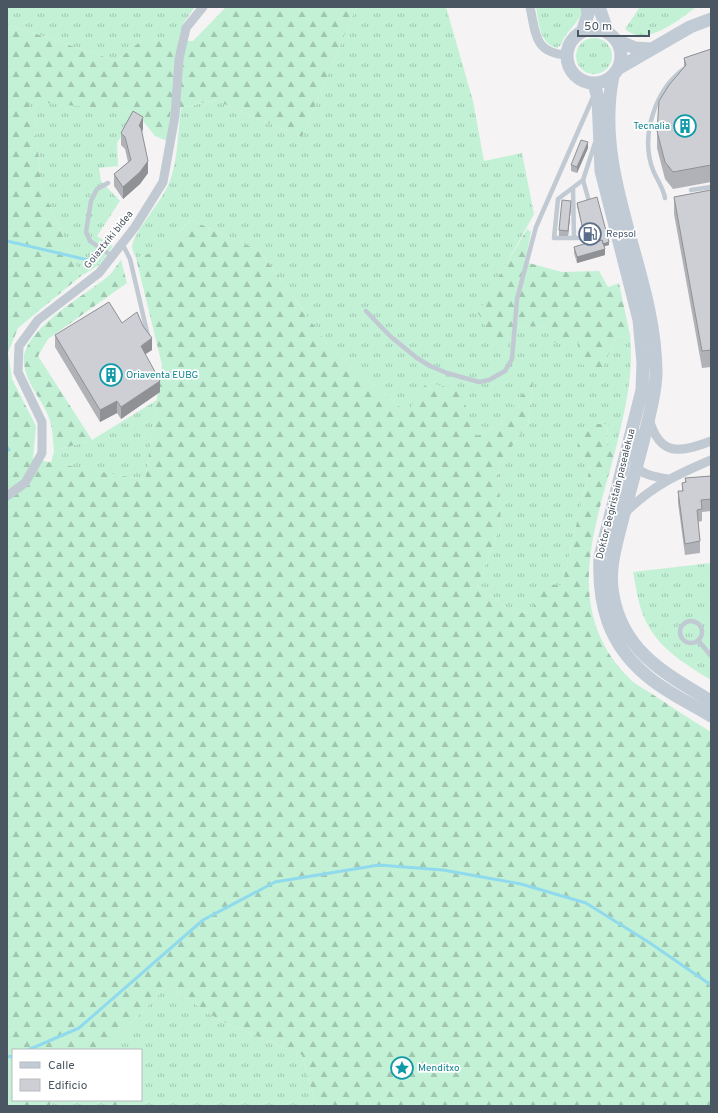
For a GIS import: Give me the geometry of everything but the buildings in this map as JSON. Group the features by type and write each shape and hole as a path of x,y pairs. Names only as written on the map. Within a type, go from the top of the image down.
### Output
{"main road":[{"path":"587,7 588,14 582,32 570,43 567,55 568,67 573,74 595,88 608,81 616,72 650,49 690,27 694,21 711,16"},
{"path":"599,7 622,54 616,72 610,103 612,162 649,310 656,353 656,378 649,419 636,467"},
{"path":"582,32 598,29 635,48 650,49"},
{"name":"Doktor Begiristain pasealekua","path":"595,88 598,98 601,172 618,248 639,320 642,342 642,390 600,557 599,583 603,609 611,630 636,667 658,684 711,716"},
{"name":"Doktor Begiristain pasealekua","path":"636,467 612,562 613,594 620,620 638,648 656,667 711,701"}],"street":[{"name":"Goiaztxiki bidea","path":"7,496 25,483 42,453 42,422 18,372 19,346 38,320 99,273 135,227 163,182 175,116 179,59 186,28 203,7"},
{"path":"530,7 538,41 547,52 567,55"},
{"name":"Doktor Begiristain pasealekua","path":"636,414 637,430 634,450 636,467 642,473 668,478"},
{"path":"649,419 656,438 668,448 684,450 711,441"},
{"path":"625,513 642,497 668,478 711,460"},
{"path":"7,500 25,483"}],"lane":[{"path":"665,198 664,191 652,163 649,150 650,126 659,98 678,73 691,64"},
{"path":"366,311 390,336 417,358 447,374 479,382 489,380 505,371 512,359 517,299 536,227 595,88"},
{"path":"599,132 583,180 558,198 554,238 599,238"},
{"path":"583,180 591,209"},
{"path":"108,183 97,189 91,201 86,232 90,241 112,256"},
{"path":"691,190 711,187"},
{"path":"573,188 574,238"},
{"path":"122,243 130,259 150,341"},
{"path":"691,621 698,624 701,630 698,640 692,642 683,639 680,629 684,623 691,621"},
{"path":"698,640 711,656"}],"green space":[{"path":"7,7 195,7 183,24 178,41 141,41 116,61 10,25 7,27"},
{"path":"226,7 356,7 302,137 215,100 171,110 167,141 155,136 136,112 27,101 35,119 41,186 81,276 18,328 8,353 12,379 36,426 33,459 145,480 162,365 136,258 164,248 191,220 260,251 330,348 407,413 427,382 460,391 477,436 500,424 533,380 528,424 498,466 501,524 477,586 514,613 532,612 541,585 562,585 590,467 577,450 579,435 593,424 608,424 607,445 616,448 593,538 589,568 590,597 596,625 609,653 630,679 711,732 711,1106 316,1106 302,1055 221,1021 167,986 106,1049 12,1049 12,1101 54,1101 49,1106 7,1106 7,27 10,25 116,61 141,41 193,41"},
{"path":"356,7 446,7 473,101 484,161 522,153 534,214 479,314 511,327 551,326 577,337 602,369 616,338 630,335 630,378 616,448 607,446 608,424 577,450 590,467 562,585 532,612 514,613 477,586 501,524 498,466 528,424 533,381 500,424 477,436 407,413 330,348 260,251 191,220 164,248 136,258 132,250 134,240 138,232 163,195 171,178 176,152 181,108 215,100 302,137"},
{"path":"536,7 583,8 578,20 564,38 561,45 557,48 547,42 543,37 539,26"},
{"path":"640,7 696,7 660,31 651,34 635,35 625,29"},
{"path":"598,38 607,43 611,49 611,63 607,69 598,74 590,74 581,69 577,63 576,52 581,43 587,39"},
{"path":"26,100 136,112 117,143 118,166 99,168 101,181 120,201 97,236 113,246 99,265 81,276 41,186 35,119"},
{"path":"527,229 531,232 525,262 562,272 599,271 608,287 619,283 630,335 616,338 602,369 580,364 577,337 553,343 551,326 511,327 508,348 496,344 478,313"},
{"path":"121,260 127,283 48,339 38,356 92,440 54,451 50,421 25,371 25,351 32,339 42,327 69,304 108,276"},
{"path":"157,400 145,480 51,463 54,451 92,440"},
{"path":"711,563 711,680 672,654 649,628 637,595 633,572"},
{"path":"167,986 221,1021 302,1055 316,1106 133,1106 129,1101 142,1101 142,1049 106,1049"},
{"path":"54,1101 114,1101 110,1106 50,1106"},
{"path":"114,1101 129,1101 133,1106 110,1106"}],"waterway":[{"path":"7,241 88,260"},
{"path":"30,1049 79,1028 203,920 275,882 379,865 443,870 521,884 586,903 650,943 711,985"},
{"path":"7,1057 12,1056"}],"place":[{"name":"Tecnalia","path":"685,126"},
{"name":"Repsol","path":"590,234"},
{"name":"Oriaventa EUBG","path":"111,375"},
{"name":"Menditxo","path":"402,1068"}]}
